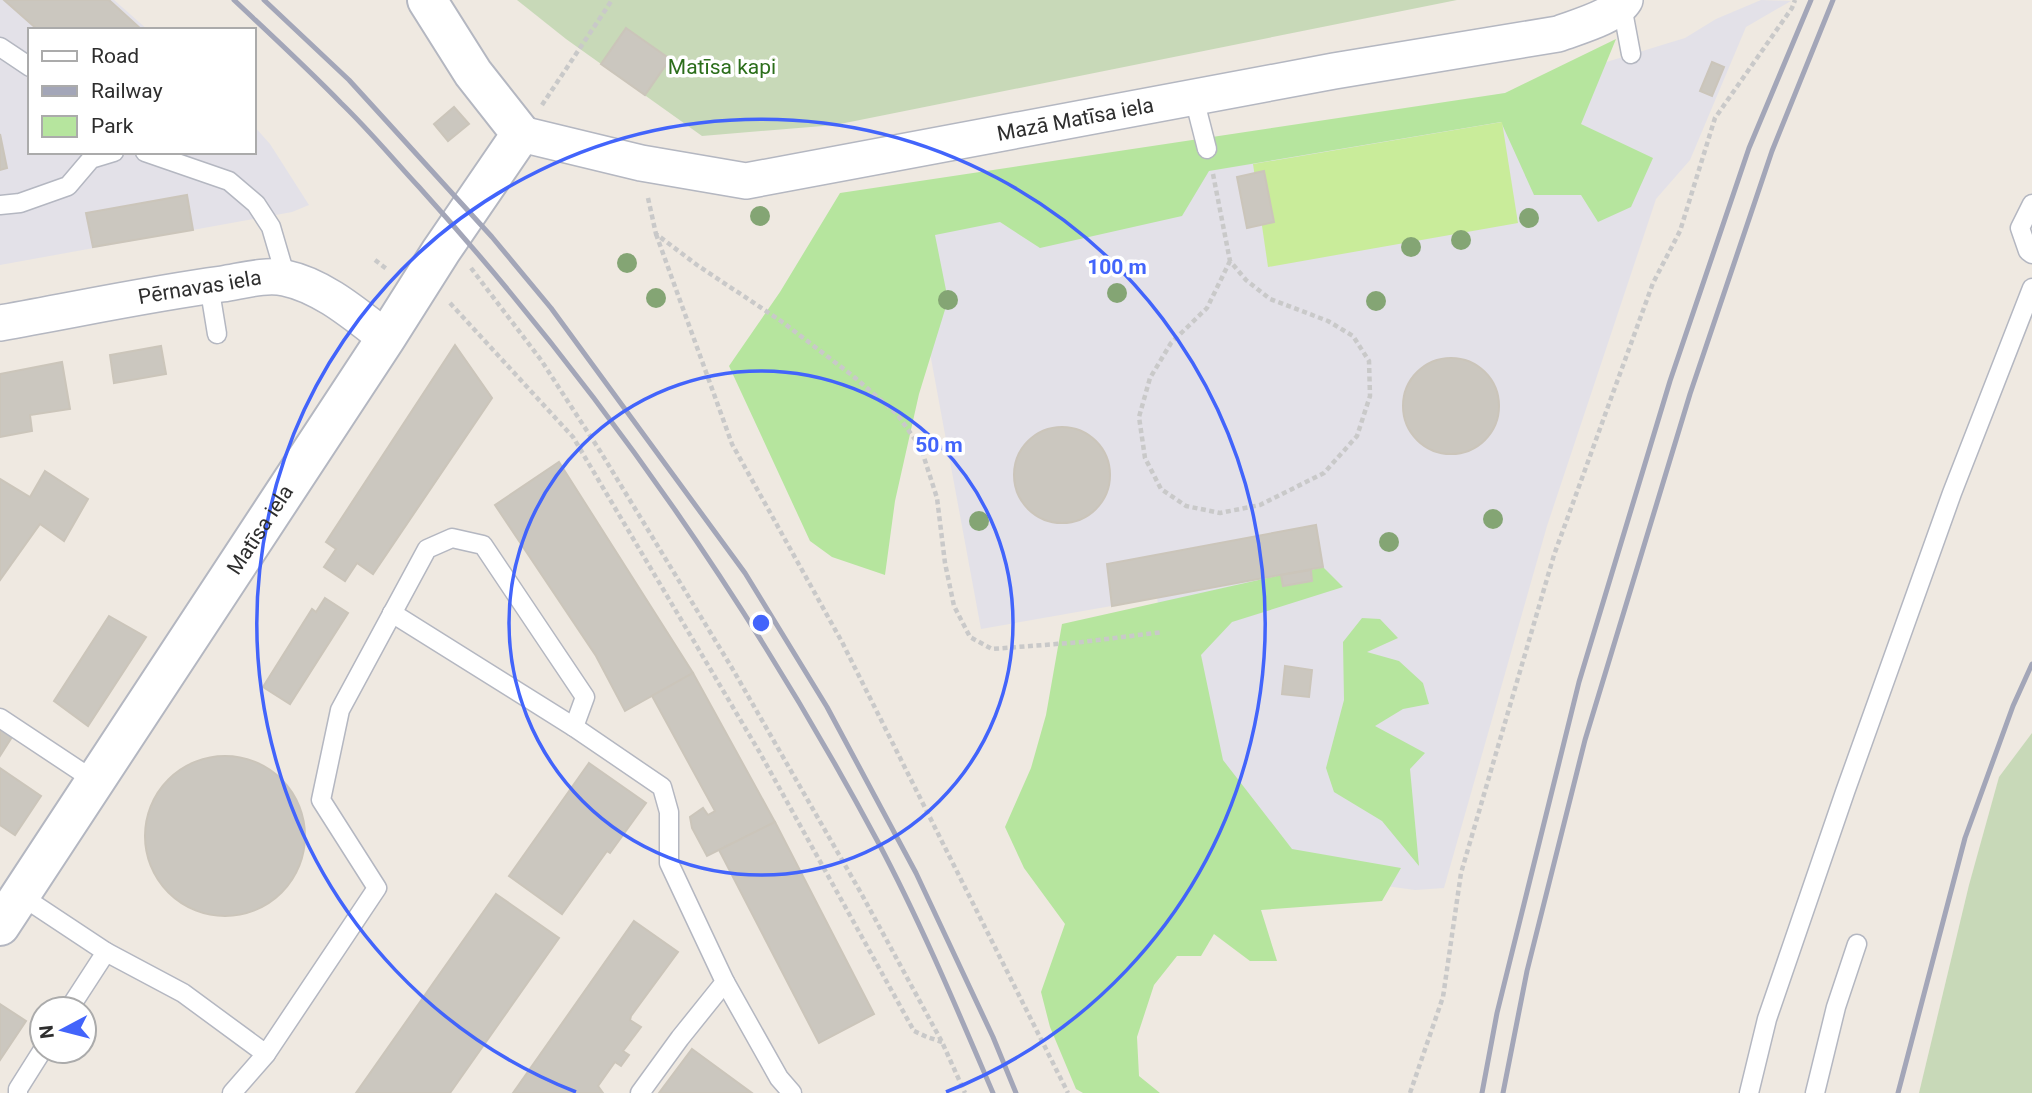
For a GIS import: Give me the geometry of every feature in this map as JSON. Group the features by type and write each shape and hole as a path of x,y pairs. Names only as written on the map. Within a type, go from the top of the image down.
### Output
{"street":[{"path":"427,0 473,73 521,134"},
{"name":"Mazā Matīsa iela","path":"521,134 640,163 746,181 1334,71 1558,34 1591,22 1623,3"},
{"name":"Matīsa iela","path":"7,912 386,338 440,251 521,134"},
{"name":"Pērnavas iela","path":"0,323 209,285 270,277 286,278 321,292 386,338"}],"lane":[{"path":"1623,3 1631,54"},
{"path":"0,47 28,66"},
{"path":"1194,98 1208,149"},
{"path":"0,205 20,203 68,186 91,159 107,154"},
{"path":"151,154 229,181 256,204 271,227 286,278"},
{"path":"2032,204 2020,229 2028,251 2032,254"},
{"path":"209,285 217,334"},
{"path":"1749,1093 1767,1019 1845,792 1952,493 2032,288"},
{"path":"232,1093 266,1054 377,888 321,800 340,710 427,549 452,538 483,545 585,697 574,727"},
{"path":"392,613 574,727 662,787 669,812 669,863 725,982 779,1078 792,1093"},
{"path":"0,718 95,781"},
{"path":"7,912 106,952 183,993 266,1054"},
{"path":"1815,1093 1836,1007 1857,944"},
{"path":"78,995 106,952"},
{"path":"640,1093 725,982"},
{"path":"18,1093 33,1065"}],"path":[{"path":"521,134 612,0"},
{"path":"1410,1093 1443,997 1461,873 1553,555 1653,283 1681,231 1715,118 1795,0"},
{"path":"1208,149 1230,261 1246,280 1270,299 1328,321 1353,336 1369,361 1370,396 1357,436 1324,473 1260,505 1220,513 1186,506 1161,489 1145,458 1139,417 1150,378 1171,343 1207,308 1230,261"},
{"path":"640,163 656,234 732,443 842,642 1068,1093"},
{"path":"656,234 781,321 853,376 897,414 921,448 937,498 945,563 954,606 970,637 992,649 1163,632"},
{"path":"470,268 541,360 607,462 732,668 861,892 942,1042 965,1093"},
{"path":"447,300 573,437 760,753 914,1031 942,1042"}],"shaded area":[{"path":"0,0 114,0 146,28 28,28 28,154 256,154 256,128 270,144 309,205 292,212 0,265"},
{"path":"1761,0 1791,1 1746,27 1690,160 1656,199 1547,526 1444,888 1415,890 1277,871 1187,758 1157,598 981,629 903,207 1505,93 1685,38 1716,19"}],"green space":[{"name":"Matīsa kapi","path":"517,0 1457,0 835,125 702,136 566,39"},
{"path":"1616,39 1581,124 1653,158 1631,207 1598,222 1581,195 1534,195 1501,122 1209,171 1182,216 1040,248 1000,222 935,235 948,300 919,394 895,501 885,575 832,557 810,541 729,366 780,292 840,193 1505,93"},
{"path":"1502,122 1518,223 1268,267 1253,164"},
{"path":"1323,567 1343,587 1232,622 1201,655 1223,760 1292,849 1401,868 1382,901 1261,910 1277,961 1250,961 1214,934 1201,956 1177,956 1154,985 1137,1037 1139,1076 1160,1093 1083,1093 1076,1089 1050,1027 1041,992 1065,924 1024,868 1005,827 1031,768 1046,715 1062,624 1281,575 1283,586 1312,581 1311,570"},
{"path":"1362,618 1380,619 1398,638 1367,652 1399,661 1423,683 1429,704 1403,709 1375,726 1425,753 1410,769 1419,866 1382,821 1334,792 1326,768 1344,700 1343,642"},
{"path":"2032,733 2032,1093 1919,1093 1969,885 1999,777"}],"building":[{"path":"4,0 109,0 140,28 36,28"},
{"path":"626,28 670,59 645,95 601,64"},
{"path":"1712,62 1724,67 1712,96 1700,91"},
{"path":"454,107 469,124 448,141 434,124"},
{"path":"0,134 7,168 0,170"},
{"path":"1264,171 1274,222 1247,228 1237,177"},
{"path":"187,195 193,230 93,247 86,213"},
{"path":"455,345 492,398 373,574 357,563 345,581 324,567 336,549 326,542"},
{"path":"161,346 166,374 114,383 110,355"},
{"path":"1451,358 1469,362 1485,372 1495,388 1499,406 1495,424 1485,440 1469,450 1451,454 1433,450 1417,440 1407,424 1403,406 1407,388 1417,372 1433,362"},
{"path":"62,362 70,409 30,415 32,431 0,437 0,374"},
{"path":"1062,427 1080,431 1096,441 1106,457 1110,475 1106,493 1096,509 1080,519 1062,523 1044,519 1028,509 1018,493 1014,475 1018,457 1028,441 1044,431"},
{"path":"559,462 693,673 625,711 596,656 495,505"},
{"path":"45,471 88,499 64,541 40,524 0,580 0,479 30,497"},
{"path":"1316,525 1323,567 1112,606 1107,564"},
{"path":"1311,570 1312,581 1283,586 1281,575"},
{"path":"325,598 348,613 290,704 263,687 312,609 316,612"},
{"path":"109,616 146,637 88,726 54,701"},
{"path":"1285,666 1312,670 1309,697 1282,694"},
{"path":"693,673 775,822 707,856 692,828 690,817 703,808 708,815 715,811 652,696"},
{"path":"0,729 12,737 0,756"},
{"path":"225,756 256,762 282,779 299,805 305,836 299,867 282,893 256,910 225,916 194,910 168,893 151,867 145,836 151,805 168,779 194,762"},
{"path":"589,763 646,803 610,853 607,851 562,914 509,876"},
{"path":"0,768 41,796 15,835 0,825"},
{"path":"775,822 874,1014 819,1043 719,850"},
{"path":"496,894 559,938 450,1093 356,1093"},
{"path":"634,921 678,952 631,1016 630,1020 641,1027 623,1051 629,1055 621,1066 615,1062 598,1086 603,1093 513,1093"},
{"path":"0,1004 26,1021 0,1060"},
{"path":"692,1049 752,1093 659,1093"}],"railway":[{"path":"234,0 361,123 485,262 610,419 668,501 778,668 878,842 924,935 993,1093"},
{"path":"264,0 349,80 492,237 551,308 745,573 827,707 916,873 993,1037 1016,1093"},
{"path":"1482,1093 1497,1013 1579,682 1670,381 1749,148 1811,0"},
{"path":"1503,1093 1527,971 1585,740 1690,394 1772,151 1833,0"},
{"path":"1898,1093 1965,838 2013,706 2032,664"}]}
